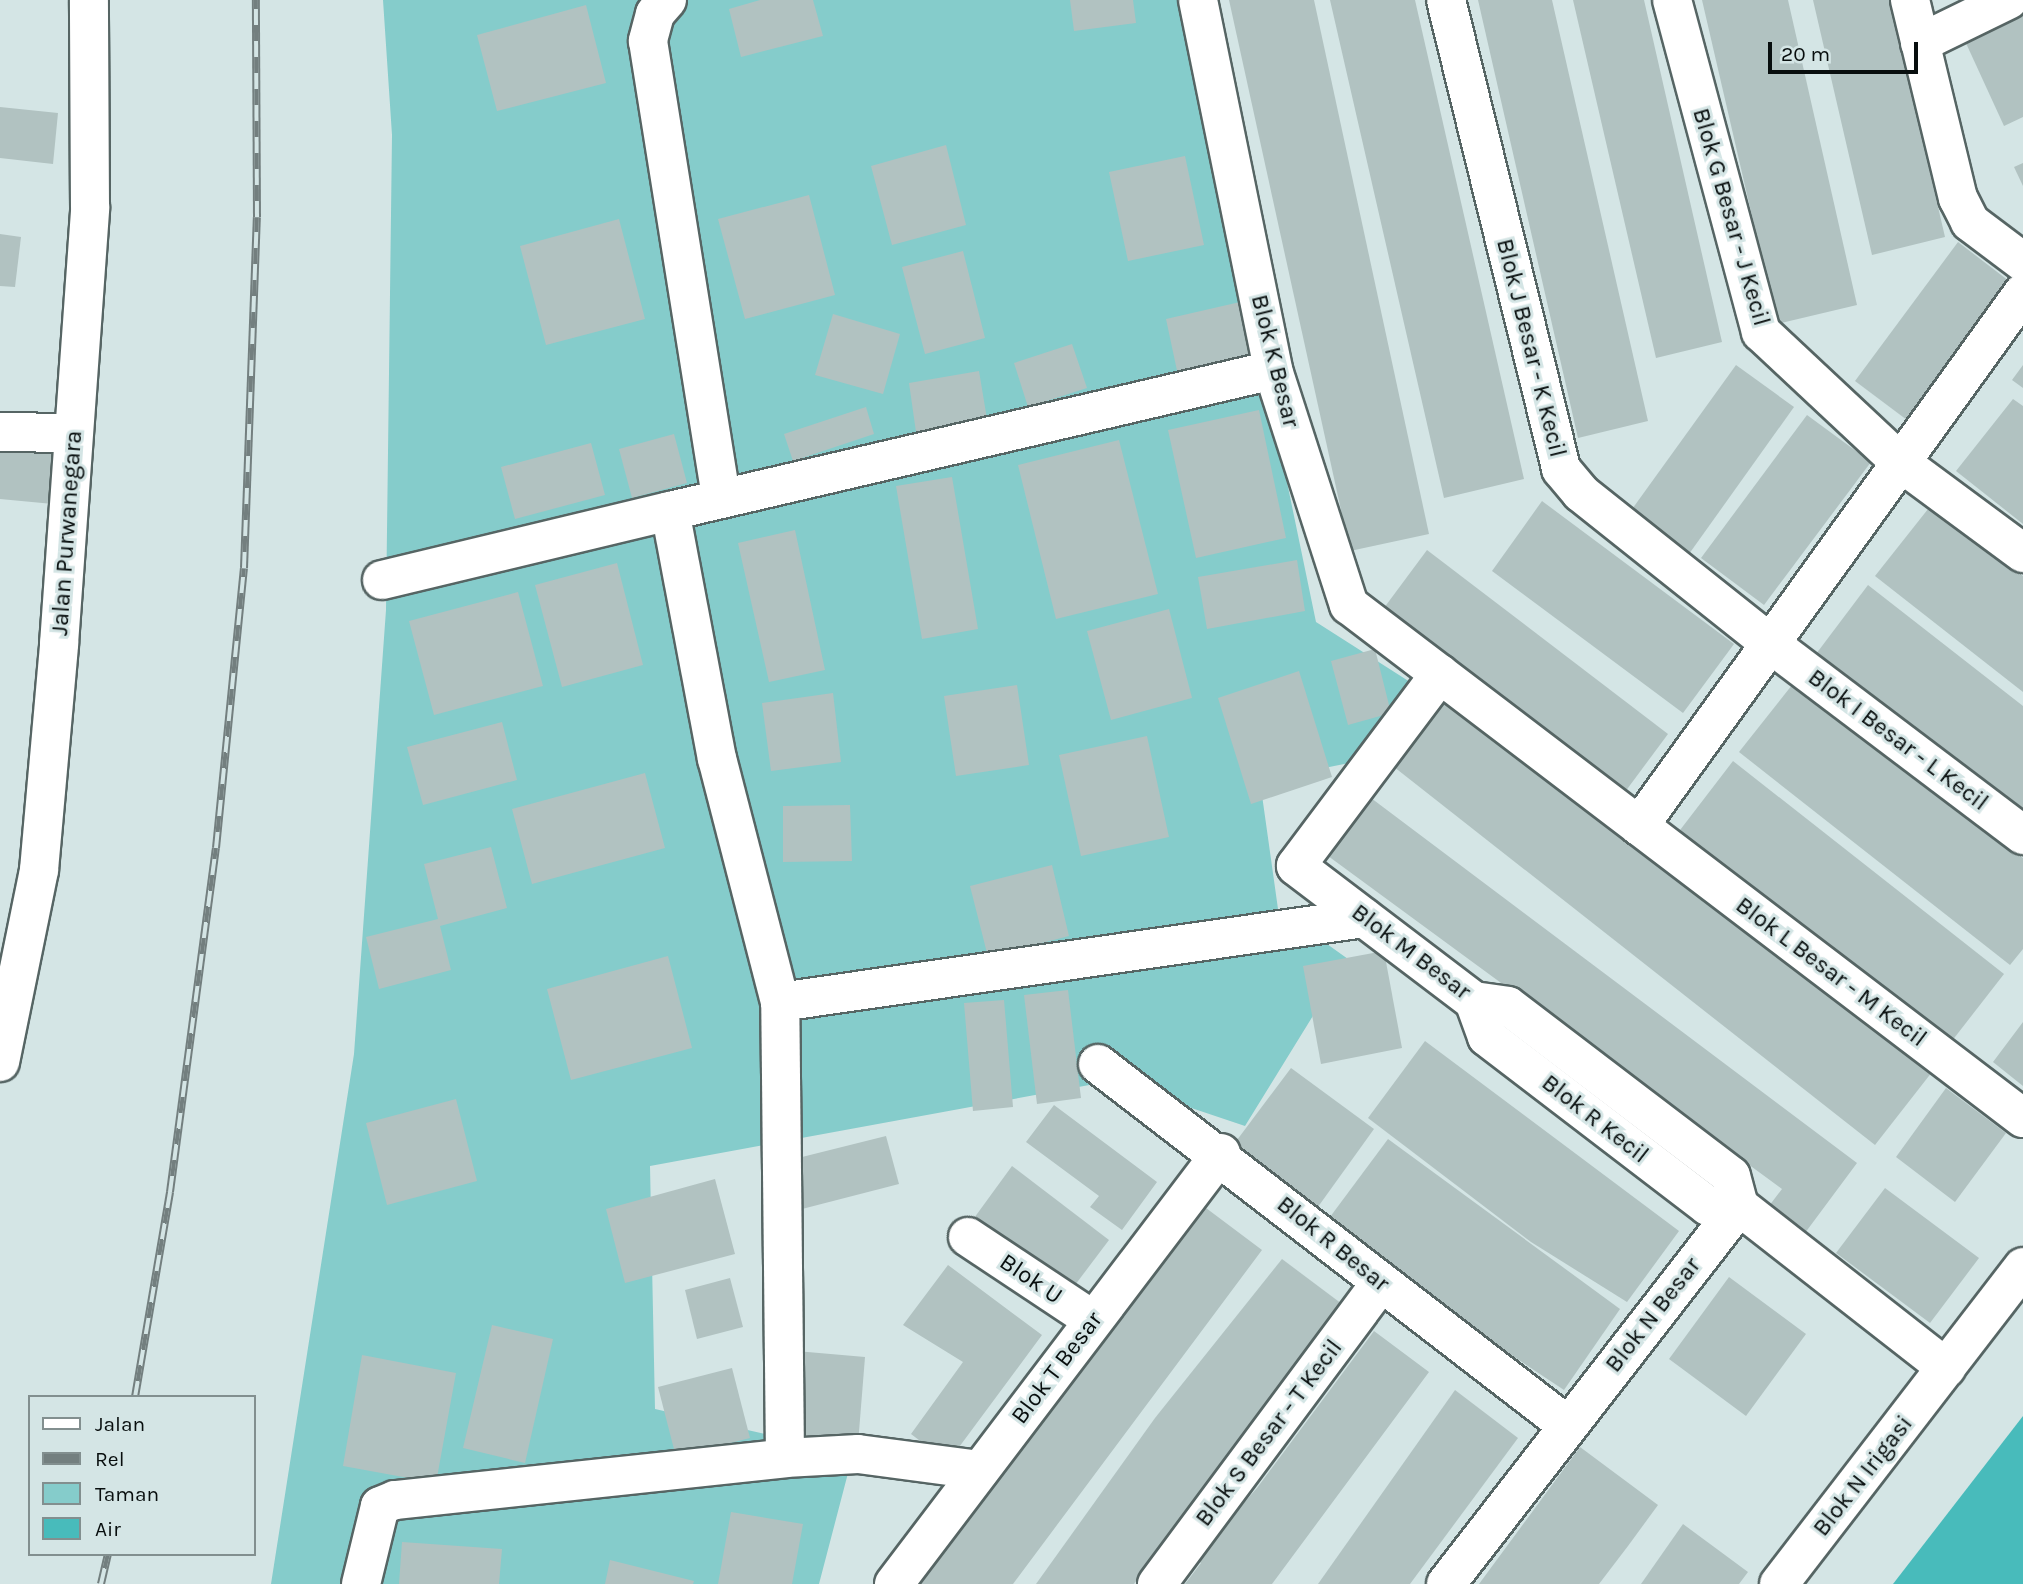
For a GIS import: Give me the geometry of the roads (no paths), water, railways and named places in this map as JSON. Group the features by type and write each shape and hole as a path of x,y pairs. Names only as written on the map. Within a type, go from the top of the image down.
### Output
{"street":[{"name":"Jalan Purwanegara","path":"0,1062 39,870 90,207 89,0"},
{"path":"667,0 655,14 648,41 721,498"},
{"name":"Blok K Besar","path":"1198,0 1273,370 1349,605 1639,826"},
{"name":"Blok J Besar - K Kecil","path":"1446,0 1561,469 1581,492 1772,645"},
{"name":"Blok G Besar - J Kecil","path":"1672,0 1761,332 1900,462 2023,553"},
{"path":"1910,0 1958,198 1970,222 2023,262"},
{"path":"1920,43 2008,0"},
{"path":"1639,826 1772,645 2023,293"},
{"path":"382,580 1273,370"},
{"path":"0,432 72,433"},
{"path":"670,511 717,759 780,1002 785,1458"},
{"name":"Blok I Besar - L Kecil","path":"1772,645 2023,835"},
{"name":"Blok M Besar","path":"1440,674 1296,866 1474,1001"},
{"name":"Blok L Besar - M Kecil","path":"1639,826 2023,1118"},
{"path":"780,1002 1364,918"},
{"name":"Blok R Kecil","path":"1474,1001 1487,1037 1708,1206 1739,1206"},
{"name":"Blok R Besar","path":"1098,1064 1221,1153 1381,1282 1567,1425"},
{"name":"Blok T Besar","path":"894,1584 1221,1153"},
{"path":"1739,1206 1947,1368"},
{"name":"Blok N Besar","path":"1446,1584 1739,1206"},
{"name":"Blok U","path":"968,1237 1093,1320"},
{"name":"Blok N Irigasi","path":"1779,1584 2023,1267"},
{"name":"Blok S Besar - T Kecil","path":"1157,1584 1381,1282"},
{"path":"361,1584 380,1506 395,1500 785,1458 858,1454 980,1470"}],"water":[{"path":"2023,1416 2023,1584 1893,1584"}],"railway":[{"path":"135,1395 170,1192 216,848 244,568 257,217 256,0"},
{"path":"101,1584 108,1556"}]}
